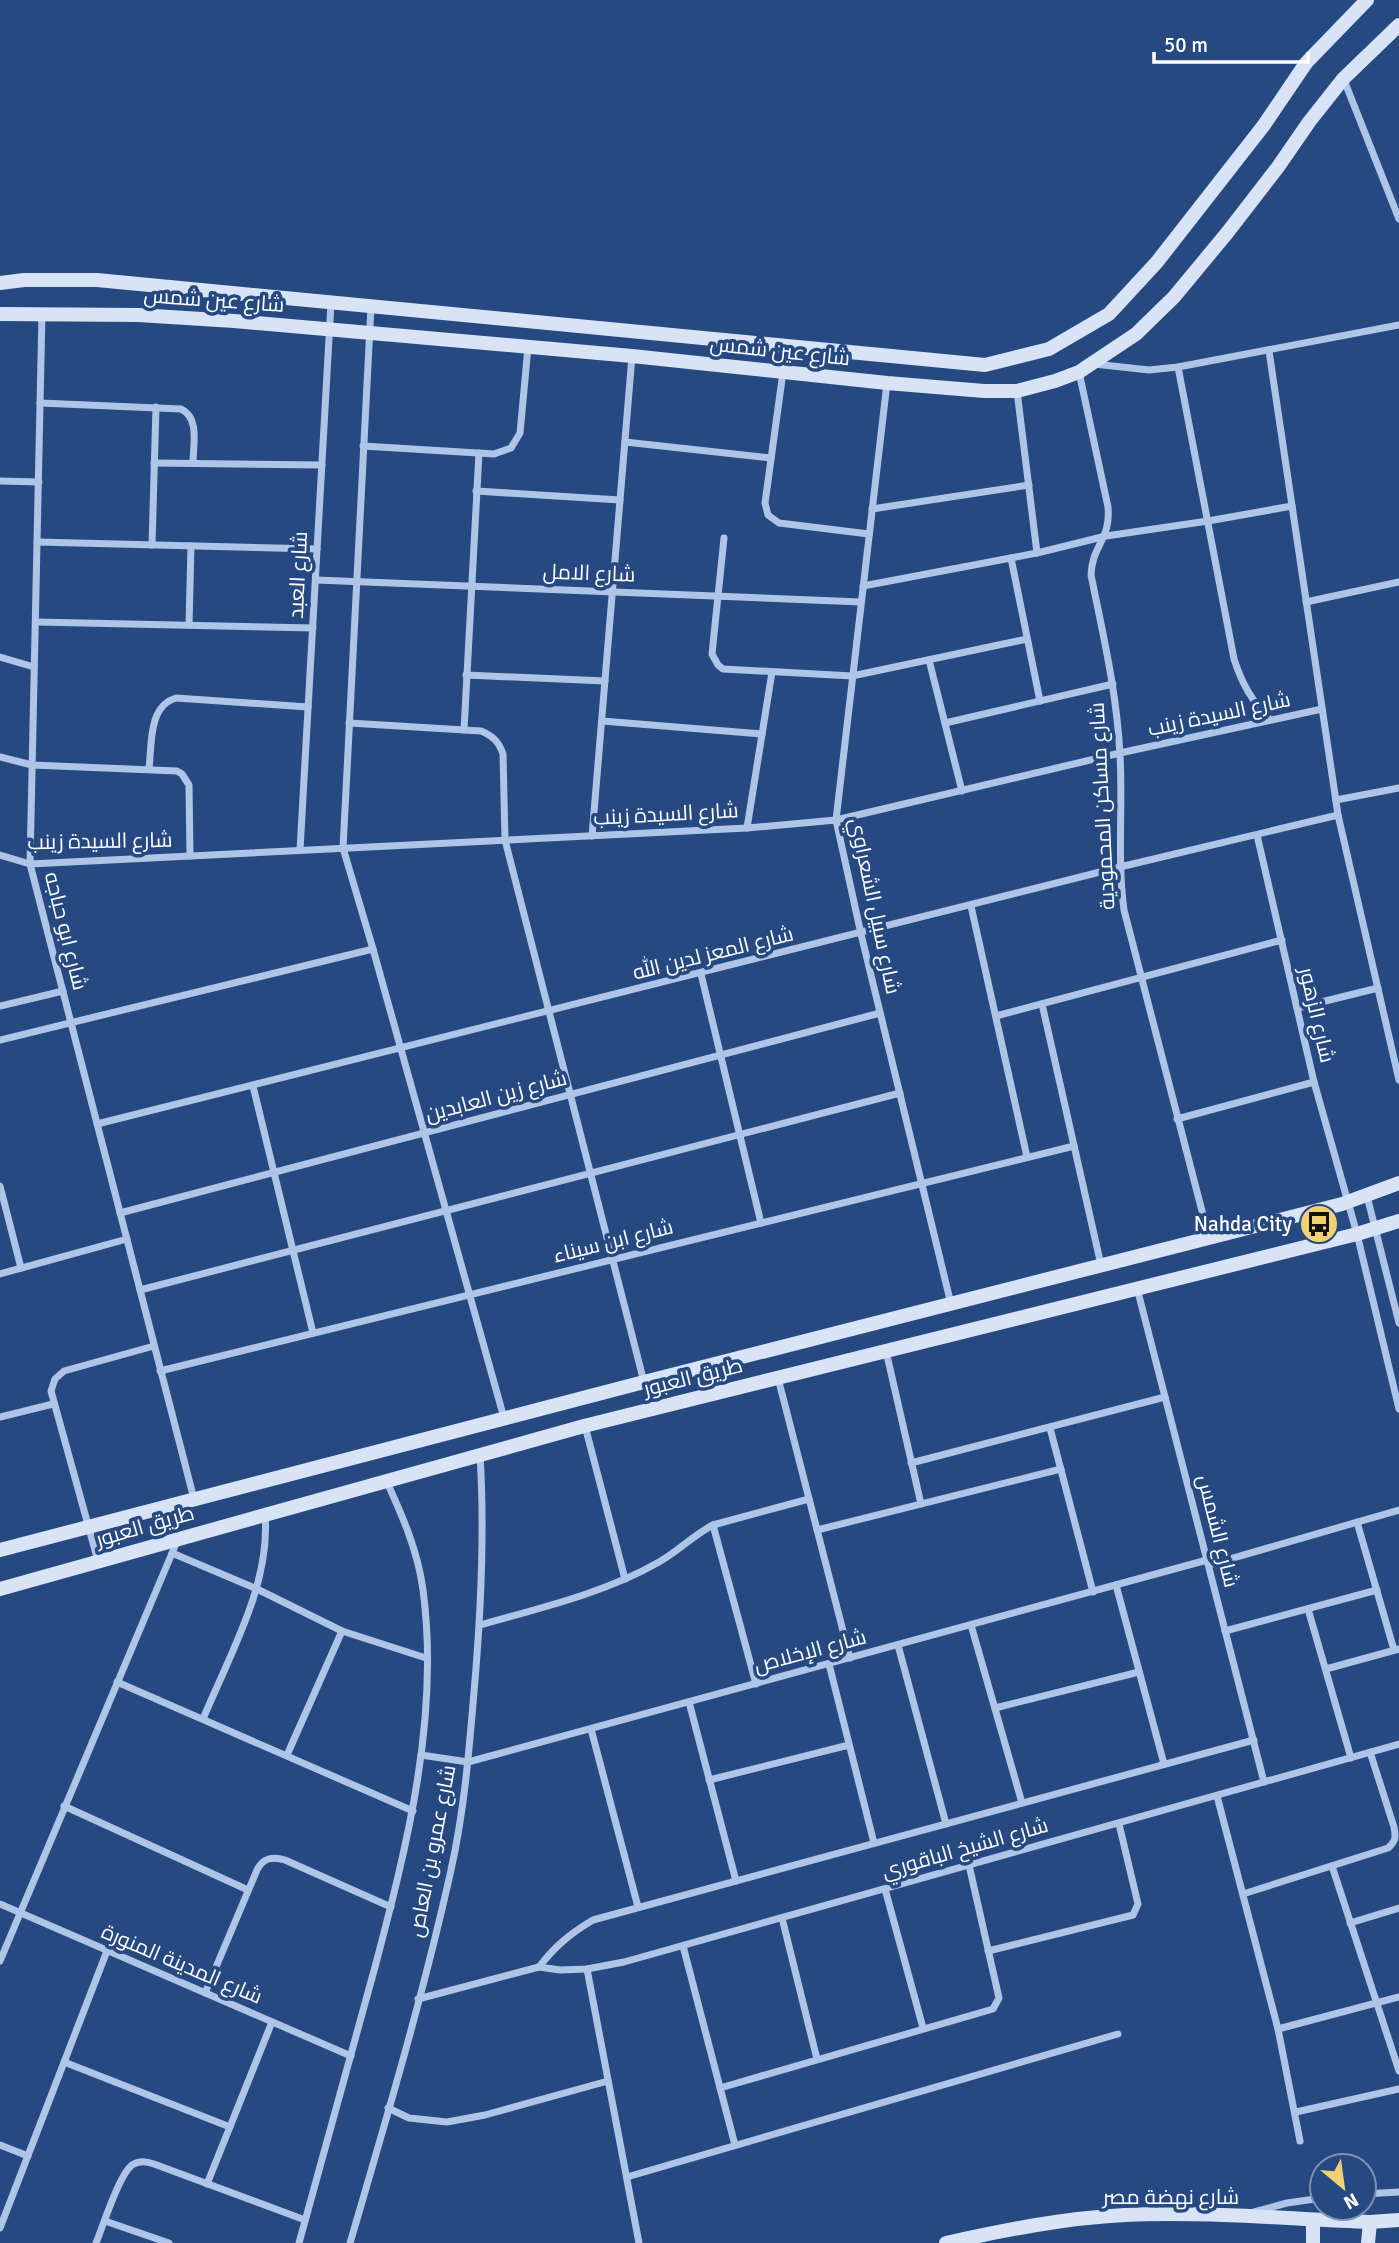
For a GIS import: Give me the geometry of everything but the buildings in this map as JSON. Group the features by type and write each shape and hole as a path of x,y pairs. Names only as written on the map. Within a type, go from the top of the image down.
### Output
{"street":[{"name":"شارع عين شمس","path":"0,283 24,280 97,280 985,365 1049,349 1109,314 1157,262 1264,125 1306,63 1367,0"},
{"name":"شارع عين شمس","path":"0,314 152,316 330,329 632,356 887,383 1017,391 1079,372 1136,334 1174,297 1236,222 1343,79 1399,25"},
{"path":"1343,79 1399,219"},
{"name":"شارع العبد","path":"300,850 331,302"},
{"path":"371,306 343,848 504,1418"},
{"name":"شارع ابو حباجه","path":"42,313 30,864 194,1499"},
{"path":"1094,364 1149,370 1178,367 1399,326"},
{"path":"363,446 503,452 517,441 520,433 528,347"},
{"path":"1269,351 1338,815 1378,988 1395,1047 1399,1080"},
{"path":"592,835 632,356"},
{"path":"1178,367 1237,671 1254,703 1270,720"},
{"path":"783,372 765,509 773,520 779,523 869,534"},
{"name":"شارع مساكن المحمودية","path":"1079,372 1108,507 1106,536 1091,561 1091,575 1113,684 1120,753 1120,867 1124,910 1209,1238"},
{"name":"شارع سبيل الشعراوي","path":"887,383 836,820 951,1304"},
{"path":"1017,391 1037,553"},
{"path":"40,403 181,408 190,414 194,424 193,463"},
{"path":"152,545 156,407"},
{"path":"625,442 771,458"},
{"path":"464,730 479,453"},
{"path":"154,463 322,465"},
{"path":"0,481 38,482"},
{"path":"872,509 1029,485"},
{"path":"476,491 620,500"},
{"path":"863,586 1037,553 1106,536 1292,506"},
{"path":"724,538 712,654 723,669 852,676 1027,639"},
{"path":"37,542 317,549"},
{"path":"189,625 191,546"},
{"path":"1011,558 1040,701"},
{"name":"شارع الامل","path":"316,580 861,602"},
{"path":"1307,602 1399,582"},
{"path":"36,622 313,628"},
{"path":"0,657 34,667"},
{"path":"929,660 962,791"},
{"path":"747,828 772,672"},
{"path":"466,675 605,681"},
{"path":"945,723 1113,684"},
{"path":"149,768 156,716 163,704 169,700 176,698 308,707"},
{"name":"شارع السيدة زينب","path":"0,855 30,864 747,828 836,820 1322,709"},
{"path":"602,721 762,734"},
{"path":"349,723 481,731 489,734 500,746 503,754 505,840 644,1382"},
{"path":"0,757 32,765 177,771 187,779 189,785 190,856"},
{"path":"1336,800 1399,788"},
{"name":"شارع المعز لدين الله","path":"97,1124 1120,867 1338,815"},
{"name":"شارع الزهور","path":"1258,835 1314,1082 1357,1234 1399,1409"},
{"path":"971,906 1027,1157"},
{"path":"996,1016 1282,940"},
{"path":"0,1040 373,949"},
{"path":"701,974 761,1223"},
{"path":"1297,1008 1378,988"},
{"path":"0,1006 63,991"},
{"path":"1042,1004 1101,1266"},
{"name":"شارع زين العابدين","path":"120,1213 880,1013"},
{"path":"1177,1119 1314,1082"},
{"path":"253,1086 313,1333"},
{"path":"140,1290 900,1093"},
{"name":"شارع ابن سيناء","path":"160,1370 1074,1146"},
{"name":"طريق العبور","path":"0,1550 1348,1202 1399,1184"},
{"path":"0,1186 21,1268"},
{"path":"1367,1196 1399,1323"},
{"name":"طريق العبور","path":"0,1589 386,1479 584,1426 1357,1234 1399,1221"},
{"path":"0,1274 127,1239"},
{"name":"شارع الشمس","path":"1137,1288 1264,1782"},
{"path":"98,1561 51,1391 55,1379 64,1371 154,1346"},
{"path":"886,1351 921,1504"},
{"path":"778,1378 850,1658"},
{"path":"911,1463 1165,1397"},
{"path":"0,1417 53,1404"},
{"path":"584,1426 625,1579"},
{"path":"1050,1428 1093,1592"},
{"name":"شارع عمرو بن العاص","path":"350,2243 451,1869 468,1762 480,1625 484,1520 480,1455"},
{"path":"817,1530 1061,1469"},
{"name":"شارع عمرو بن العاص","path":"299,2243 391,1907 414,1811 421,1755 426,1706 426,1615 420,1575 410,1538 386,1479"},
{"path":"480,1625 557,1604 625,1579 660,1562 713,1525 809,1499"},
{"name":"شارع الإخلاص","path":"421,1755 468,1762 1399,1510"},
{"path":"203,1719 257,1589 265,1552 265,1514"},
{"path":"1326,1669 1396,1650 1357,1522"},
{"path":"713,1525 756,1684"},
{"path":"0,1961 178,1539"},
{"path":"172,1553 257,1589 342,1631 426,1658"},
{"path":"1116,1586 1164,1764"},
{"path":"1225,1631 1377,1590"},
{"path":"1308,1609 1350,1758"},
{"path":"971,1625 1022,1803"},
{"path":"287,1755 342,1631"},
{"path":"898,1645 946,1824"},
{"path":"829,1664 874,1843"},
{"path":"995,1708 1139,1672"},
{"path":"117,1682 414,1811"},
{"path":"689,1702 736,1881"},
{"path":"591,1729 638,1907"},
{"name":"شارع الشيخ الباقوري","path":"539,1967 554,1948 572,1932 593,1920 1254,1740"},
{"name":"شارع الشيخ الباقوري","path":"418,1999 539,1967 587,1969 624,1962 1399,1744"},
{"path":"709,1780 849,1745"},
{"path":"1242,1894 1388,1848 1394,1843 1396,1837 1370,1752"},
{"path":"1217,1796 1278,2029 1300,2141"},
{"path":"64,1807 248,1890"},
{"path":"988,1951 1133,1915 1138,1904 1119,1824"},
{"path":"205,1993 248,1890 260,1864 265,1860 278,1858 391,1907"},
{"path":"720,2088 996,2006 999,1998 969,1865"},
{"path":"1332,1866 1399,2071"},
{"path":"885,1889 923,2028"},
{"name":"شارع المدينة المنورة","path":"0,1904 351,2056"},
{"path":"1350,1923 1399,1908"},
{"path":"782,1918 817,2059"},
{"path":"683,1946 736,2145"},
{"path":"0,2228 107,1951"},
{"path":"587,1969 639,2243"},
{"path":"1278,2029 1399,1997"},
{"path":"207,2184 272,2022"},
{"path":"626,2177 1118,2034"},
{"path":"64,2062 230,2127"},
{"path":"388,2108 409,2118 447,2122 485,2115 608,2081"},
{"path":"1296,2112 1399,2089"},
{"path":"0,2145 28,2156"},
{"path":"96,2243 126,2171 138,2162 146,2161 305,2220"},
{"path":"1378,2193 1399,2192"},
{"path":"1237,2217 1308,2200"},
{"name":"شارع نهضة مصر","path":"946,2243 1062,2221 1122,2215 1186,2213 1308,2220"},
{"name":"شارع نهضة مصر","path":"1378,2221 1399,2220"},
{"path":"105,2221 169,2243"},
{"path":"1313,2222 1313,2243"},
{"path":"1368,2243 1370,2222"}],"place":[{"name":"Nahda City","path":"1319,1224"}]}
